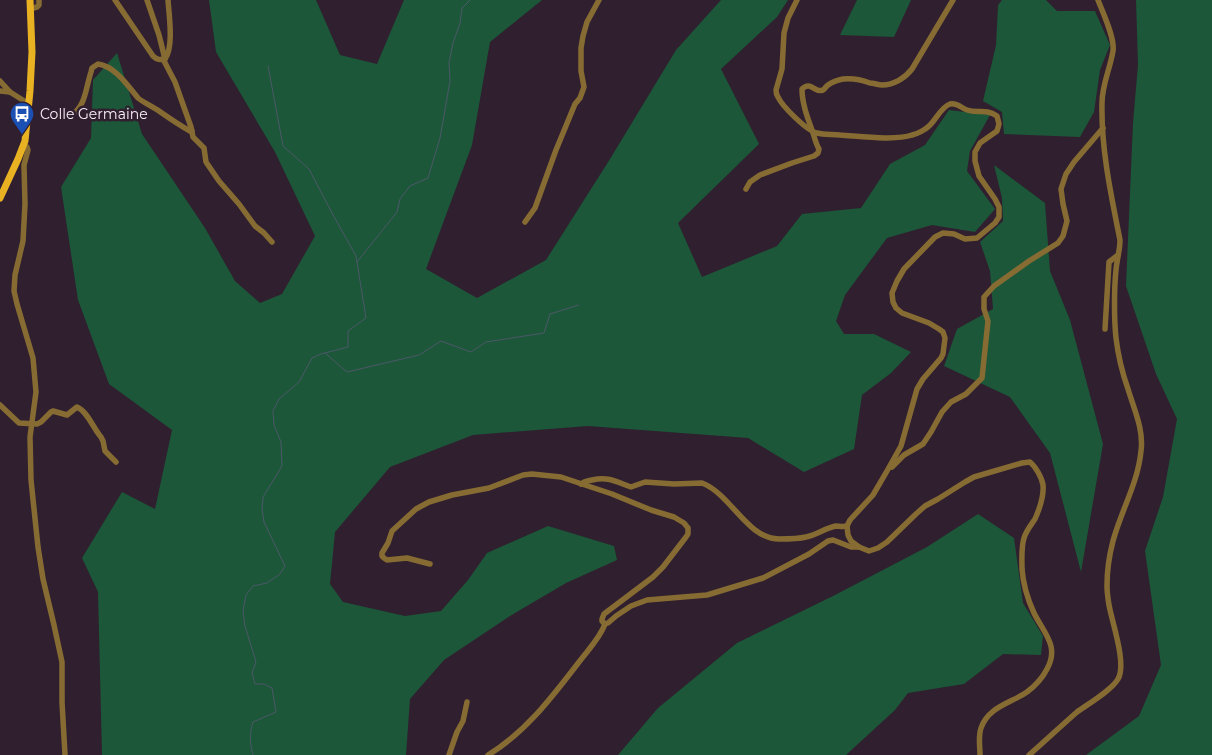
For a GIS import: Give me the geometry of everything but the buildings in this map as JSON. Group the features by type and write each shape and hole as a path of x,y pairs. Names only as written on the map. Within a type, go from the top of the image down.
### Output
{"main road":[{"path":"0,198 24,145 32,52 30,0"}],"street":[{"path":"30,9 37,8 39,5 38,0"},
{"path":"115,0 153,56 158,60 164,59 169,52 168,0"},
{"path":"147,0 159,35 164,59 175,82 193,137 204,148 206,162 219,181 255,226 272,242"},
{"path":"525,222 535,208 556,150 575,104 584,88 581,48 583,36 587,22 599,0"},
{"path":"797,0 788,18 784,33 782,69 776,93 786,107 812,132 856,136 905,137 929,127 946,106 950,104 956,104 968,110 991,112 997,116 999,124 997,131 980,143 975,152 979,176 999,207 999,217 995,223 976,238 943,233 935,237 904,269 892,293 893,302 902,313 943,332 945,338 943,354 922,379 917,389 901,446 889,469 872,495 847,526 851,541 859,548"},
{"path":"746,190 753,180 760,175 816,155 819,149 808,121 802,93 803,87 806,85 823,90 829,84 846,79 882,85 903,78 912,69 953,0"},
{"path":"1029,755 1118,679 1120,662 1108,599 1107,577 1112,542 1131,492 1142,451 1138,422 1120,360 1116,335 1116,270 1120,240 1109,186 1102,101 1113,42 1098,0"},
{"path":"69,117 83,103 92,68 98,64 105,64 112,68 138,98 184,128 192,131"},
{"path":"0,81 10,92 29,104"},
{"path":"0,92 10,92"},
{"path":"889,469 904,455 923,444 942,412 951,402 966,394 982,378 988,321 984,309 984,297 994,286 1058,243 1063,236 1067,222 1061,189 1066,174 1103,128"},
{"path":"24,145 28,150 24,165 25,204 22,241 15,275 14,291 33,358 36,392 30,437 31,480 43,579 62,662 65,755"},
{"path":"1105,329 1109,262 1118,256"},
{"path":"0,405 19,423 32,424 41,422 51,412 54,411 67,415 79,407 101,437 105,451 116,462"},
{"path":"488,755 522,729 549,701 595,642 605,624 631,606 647,600 707,595 763,578 809,554 828,541 833,540 850,547 869,550 878,548 887,542 925,506 964,482 974,477 1030,462 1041,479 1043,490 1036,517 1023,541 1023,576 1032,607 1051,643 1051,659 1045,672 1031,688 997,708 987,718 979,736 980,755"},
{"path":"430,564 407,558 387,560 382,556 392,531 416,509 429,502 452,495 489,488 532,474 561,477 674,517 684,523 688,528 688,534 663,568 604,614 602,621 605,624"},
{"path":"581,484 585,481 603,478 631,487 645,482 674,484 699,482 706,484 724,498 755,530 765,537 778,540 808,537 834,527 847,526"},
{"path":"449,755 463,721 467,702"}],"green space":[{"path":"209,0 316,0 340,55 377,64 404,0 542,0 490,42 472,145 426,269 477,298 546,260 676,50 721,0 788,0 777,17 721,69 759,144 678,223 702,277 777,246 802,214 861,208 890,164 925,145 949,110 990,115 970,151 967,171 995,209 975,232 932,225 887,238 845,295 836,321 844,334 874,334 911,352 891,373 862,395 854,449 804,472 748,438 588,426 473,435 390,467 335,532 330,584 343,602 405,616 441,611 468,580 487,553 548,526 614,546 617,560 566,583 510,616 444,660 410,699 406,755 102,755 98,592 82,558 122,492 155,509 172,430 109,384 78,300 61,187 91,138 93,80 117,53 142,134 205,228 235,281 260,303 282,294 315,236 275,152 216,52"},
{"path":"857,0 911,0 894,37 840,35"},
{"path":"1002,0 1046,0 1057,11 1095,11 1110,45 1100,70 1094,112 1080,137 1004,134 1002,112 983,101 996,45 998,5"},
{"path":"1136,0 1212,0 1212,755 1086,755 1139,716 1161,665 1145,551 1163,497 1177,419 1156,374 1126,286 1133,123 1138,65"},
{"path":"994,165 1045,203 1050,271 1070,320 1103,444 1081,572 1050,453 1010,397 944,366 957,329 993,309 990,271 980,242 1003,221 1002,198"},
{"path":"978,514 1014,538 1023,603 1043,636 1041,655 1003,654 964,684 908,693 895,710 846,755 618,755 658,708 737,643 927,547"}],"waterway":[{"path":"357,262 397,212 400,199 410,186 428,178 440,138 450,81 449,63 453,43 460,23 462,8 470,0"},
{"path":"253,755 250,739 253,722 276,712 272,688 264,684 255,684 252,673 256,662 245,626 243,611 246,595 253,586 267,583 280,574 285,566 264,522 262,509 263,497 282,466 281,442 274,425 273,411 279,399 299,382 312,358 348,347 348,331 366,318 356,256 309,169 283,146 268,66"},
{"path":"325,353 347,372 419,355 441,341 471,352 486,342 544,333 550,314 579,305"}],"place":[{"name":"Colle Germaine","path":"22,135"}]}
